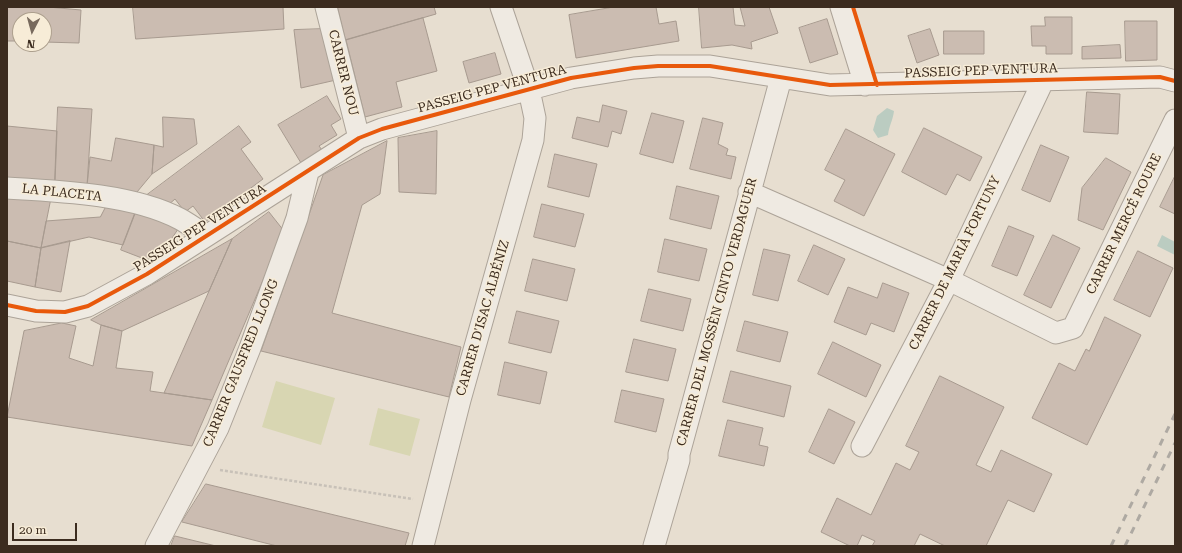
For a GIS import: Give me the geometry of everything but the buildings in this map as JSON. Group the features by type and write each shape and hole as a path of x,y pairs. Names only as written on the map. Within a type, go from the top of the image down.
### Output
{"street":[{"name":"CARRER NOU","path":"326,7 359,138"},
{"name":"CARRER D'ISAC ALBÉNIZ","path":"423,546 460,400 533,140 535,118 529,90 501,7"},
{"path":"841,7 864,85"},
{"name":"PASSEIG PEP VENTURA","path":"7,305 36,311 65,312 88,306 147,274 359,138 382,128 571,78 634,68 684,65 710,66 830,85 1170,77"},
{"name":"CARRER DEL MOSSÈN CINTO VERDAGUER","path":"654,546 679,460 679,454 781,78"},
{"name":"CARRER DE MARIÀ FORTUNY","path":"862,446 949,280 1044,79"},
{"name":"CARRER MERCÉ ROURE","path":"949,280 1056,333 1073,328 1175,120"},
{"name":"CARRER GAUSFRED LLONG","path":"156,546 221,420 250,348 297,218 308,172"},
{"name":"LA PLACETA","path":"7,188 89,194 141,205 179,219 206,235"},
{"path":"749,192 949,280"}],"path":[{"path":"215,470 435,503"}],"shaded area":[{"path":"887,108 894,111 888,135 878,138 873,130 877,116"},
{"path":"1162,235 1175,242 1175,255 1157,246"},
{"path":"276,381 335,398 321,445 262,427"},
{"path":"378,408 420,419 410,456 369,445"}],"railway":[{"path":"1111,546 1175,414"},
{"path":"1125,546 1175,443"}],"cycle path":[{"path":"853,7 877,85"},
{"path":"7,305 36,311 65,312 88,306 147,274 359,138 382,129 571,78 634,68 658,66 710,66 830,85 1160,77 1175,81"}]}
